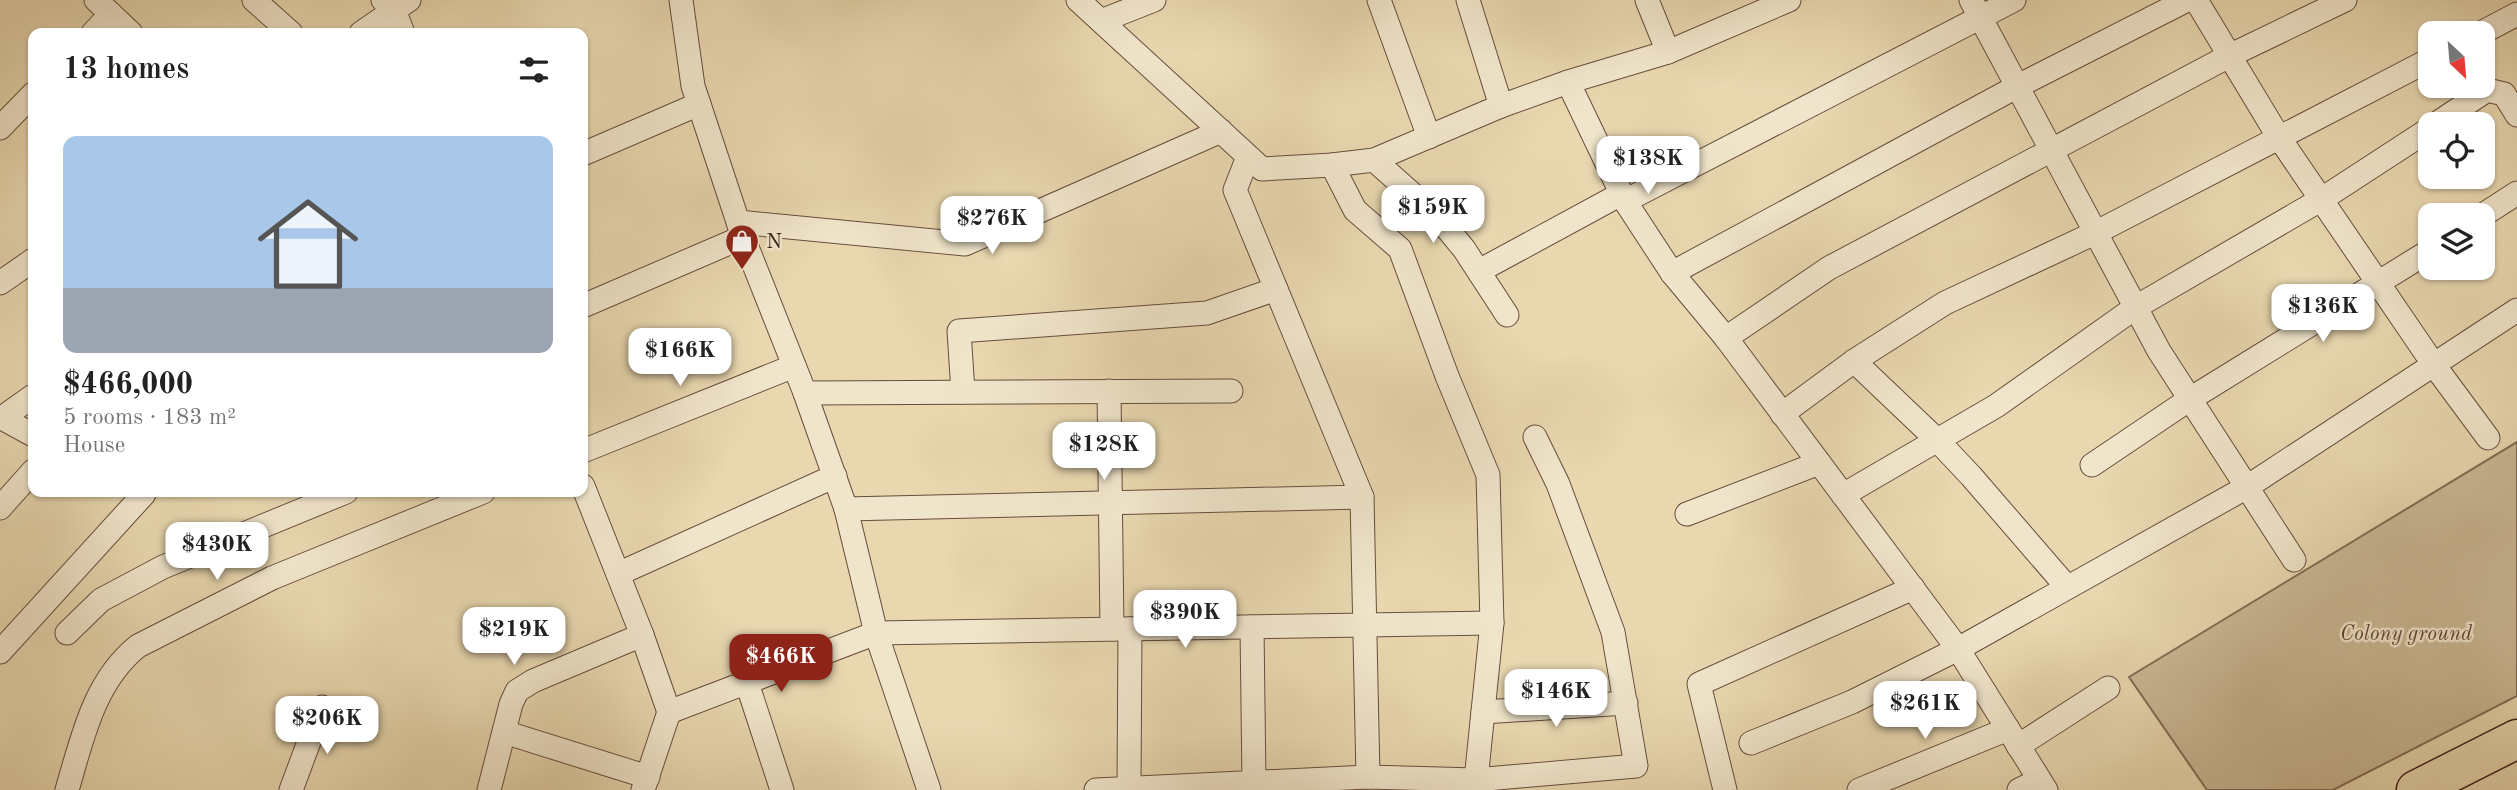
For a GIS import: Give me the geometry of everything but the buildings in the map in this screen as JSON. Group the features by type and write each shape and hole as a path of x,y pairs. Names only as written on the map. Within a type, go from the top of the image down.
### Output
{"highway":[{"path":"2432,786 2517,739"}],"street":[{"path":"254,0 285,28"},
{"path":"681,0 693,86 741,230 835,476 877,633 929,790"},
{"path":"1078,0 1262,169 1332,166 1374,160 1501,106 1568,82 1668,52 1757,6 1789,0"},
{"path":"1101,21 1154,0"},
{"path":"1379,0 1429,137"},
{"path":"1468,0 1501,106"},
{"path":"1647,0 1668,52"},
{"path":"1479,271 1976,8 2014,0"},
{"path":"1672,273 2018,86 2187,0"},
{"path":"2196,0 2278,136 2434,365 2488,438"},
{"path":"1726,338 1829,268 2229,56 2346,0"},
{"path":"367,28 395,3 402,28"},
{"path":"95,28 102,4 126,28"},
{"path":"1976,8 2159,351 2294,560"},
{"path":"2496,25 2517,14"},
{"path":"1782,414 1854,361 1945,303 2097,232 2418,66"},
{"path":"1568,82 1623,197 1672,273 1726,338 1958,649 2013,738 2035,786"},
{"path":"2454,112 2487,90 2504,94 2517,115"},
{"path":"0,128 28,99"},
{"path":"588,152 699,104"},
{"path":"588,304 741,230 965,244 1221,131"},
{"path":"1843,495 1996,406 2136,307 2322,199 2418,136"},
{"path":"1248,157 1235,190 1362,498 1368,776"},
{"path":"1374,160 1436,215 1464,249 1507,316"},
{"path":"1332,166 1355,211 1400,249 1447,376 1488,475 1492,623 1475,785"},
{"path":"2495,207 2517,193"},
{"path":"2092,465 2190,399 2418,258"},
{"path":"0,283 28,263"},
{"path":"963,392 959,331 1208,313 1276,289"},
{"path":"1751,743 1852,702 1958,649 2247,487 2517,310"},
{"path":"1854,361 1937,440 2067,587"},
{"path":"588,449 794,366"},
{"path":"1110,391 1111,503 1129,789"},
{"path":"805,393 1231,391"},
{"path":"28,399 1,418 28,432"},
{"path":"1096,790 1219,788 1254,783 1368,776 1475,785 1636,766 1613,632 1558,484 1535,437"},
{"path":"1687,514 1819,463"},
{"path":"618,574 835,476"},
{"path":"0,508 28,477"},
{"path":"0,652 140,497"},
{"path":"66,633 102,600 163,567 334,497"},
{"path":"72,789 91,710 124,658 138,646 272,578 471,497"},
{"path":"504,732 645,783 669,712 587,497"},
{"path":"846,509 1362,498"},
{"path":"1725,790 1699,684 1913,588"},
{"path":"669,712 877,633 1492,623"},
{"path":"1252,627 1254,783"},
{"path":"489,790 517,691 533,681 642,635"},
{"path":"747,683 782,790"},
{"path":"1859,790 2013,738 2108,688"},
{"path":"1483,712 1626,703"},
{"path":"291,790 322,707"},
{"path":"767,790 774,767"}],"green space":[{"name":"Colony ground","path":"2517,442 2517,696 2333,790 2207,790 2129,677"}],"place":[{"name":"N","path":"742,271"}]}
